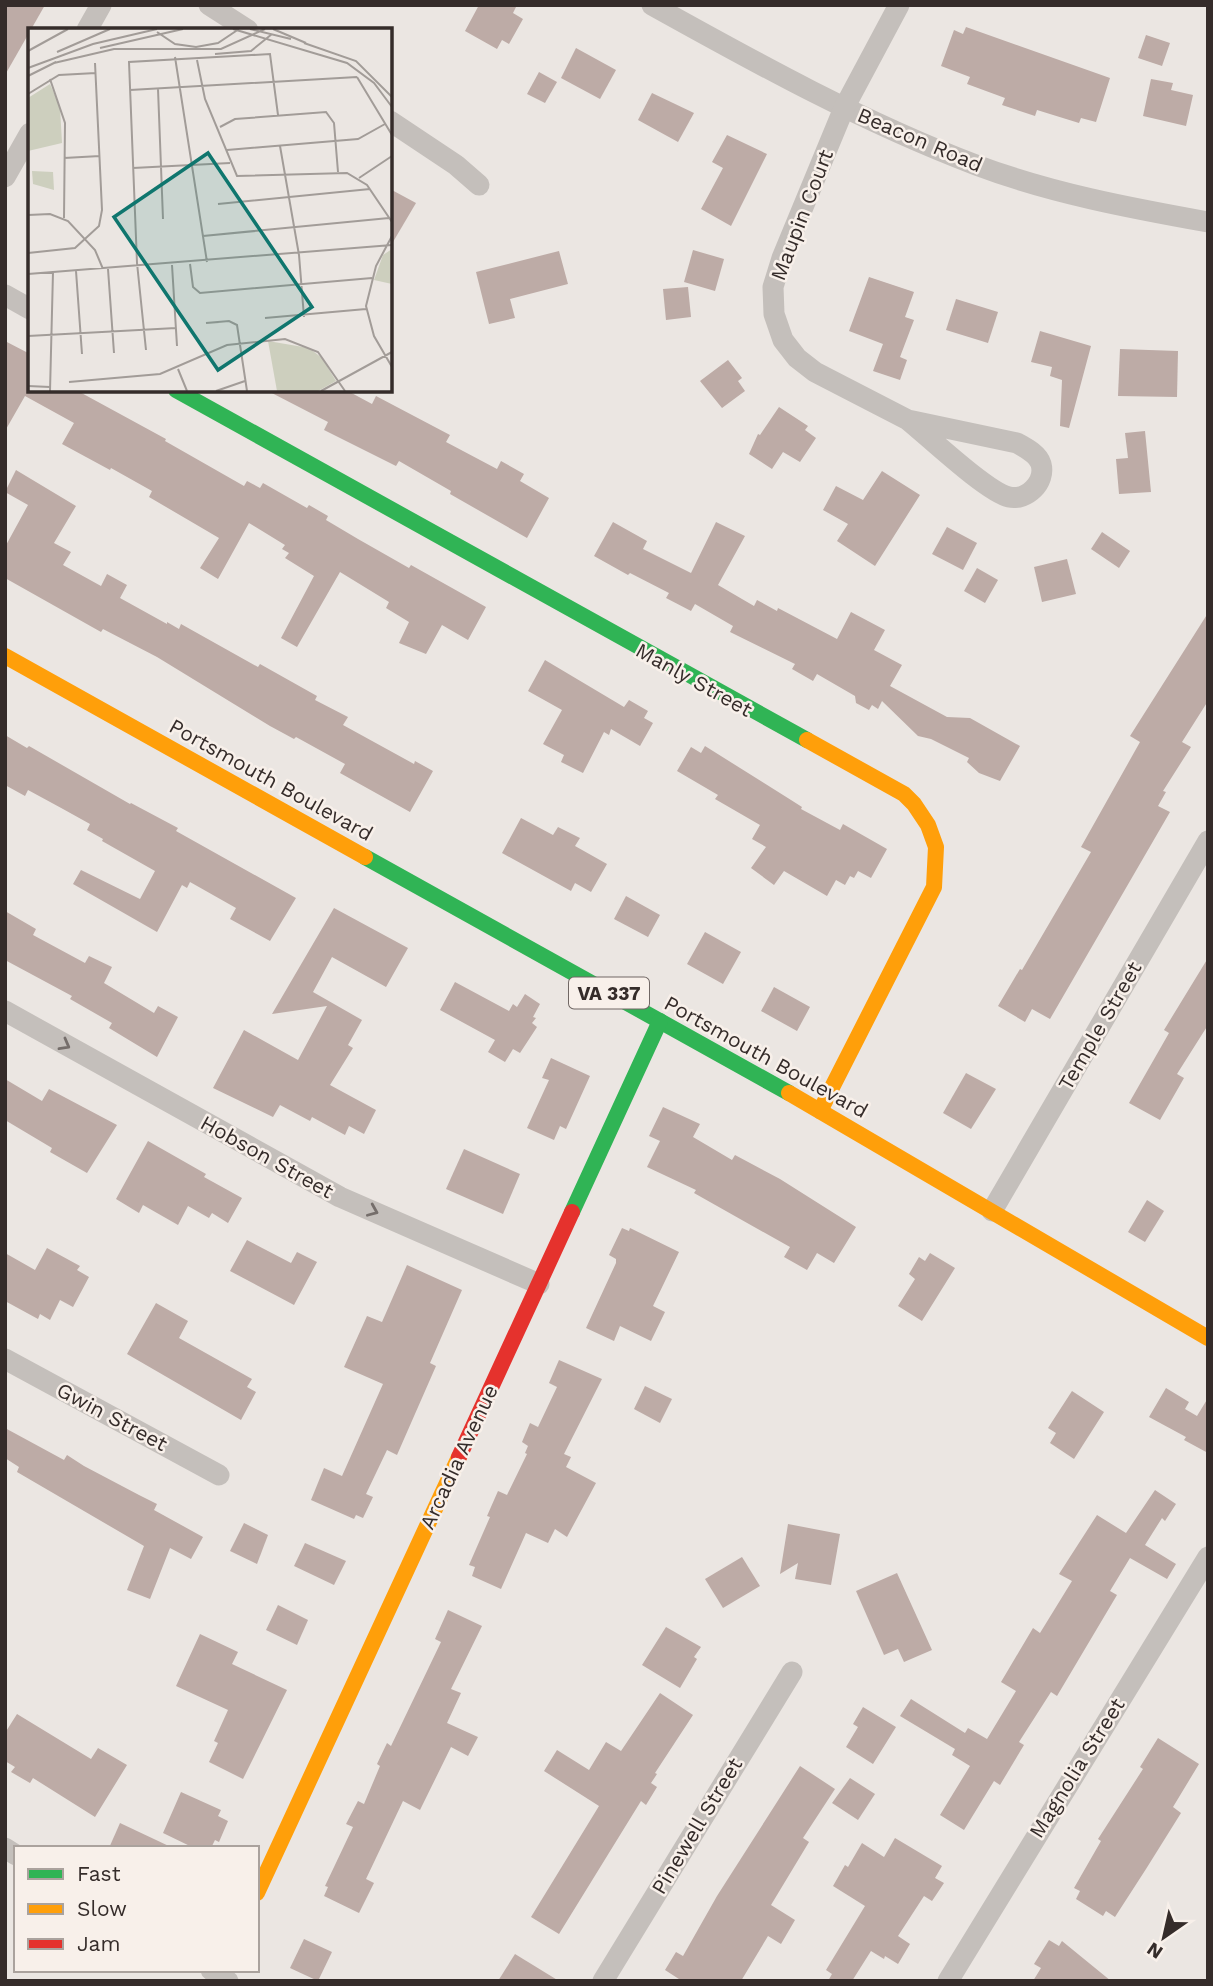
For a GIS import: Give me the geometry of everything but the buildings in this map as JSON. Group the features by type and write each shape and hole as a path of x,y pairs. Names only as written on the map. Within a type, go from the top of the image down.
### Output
{"street":[{"path":"88,28 101,5"},
{"path":"209,5 245,28"},
{"name":"Beacon Road","path":"653,5 844,108 978,166 1033,184 1124,207 1208,222"},
{"name":"Maupin Court","path":"899,5 844,108 782,258 773,287 774,314 783,340 797,358 815,372 908,420 982,482 1007,496 1017,497 1027,495 1037,486 1042,475 1041,462 1032,452 1017,443 908,420"},
{"path":"392,122 456,165 479,184"},
{"path":"5,177 28,137"},
{"path":"5,295 28,308"},
{"name":"Manly Street","path":"180,392 904,794 920,810 931,830 937,851 938,869 934,887 820,1111"},
{"name":"Portsmouth Boulevard","path":"5,656 820,1111 1208,1338"},
{"name":"Temple Street","path":"992,1211 1208,841"},
{"name":"Hobson Street","path":"5,1012 340,1197 539,1284"},
{"name":"Arcadia Avenue","path":"259,1889 660,1021"},
{"name":"Gwin Street","path":"5,1359 219,1475"},
{"name":"Magnolia Street","path":"948,1981 1208,1556"},
{"name":"Pinewell Street","path":"603,1981 792,1672"}],"traffic: fast":[{"path":"180,392 807,740"},
{"path":"365,857 789,1093"},
{"path":"572,1212 660,1021"}],"traffic: slow":[{"path":"5,656 365,857"},
{"path":"807,740 904,794 928,825 936,847 934,887 820,1111"},
{"path":"789,1093 1208,1338"},
{"path":"259,1889 459,1457"}],"traffic: jam":[{"path":"459,1457 572,1212"}]}
